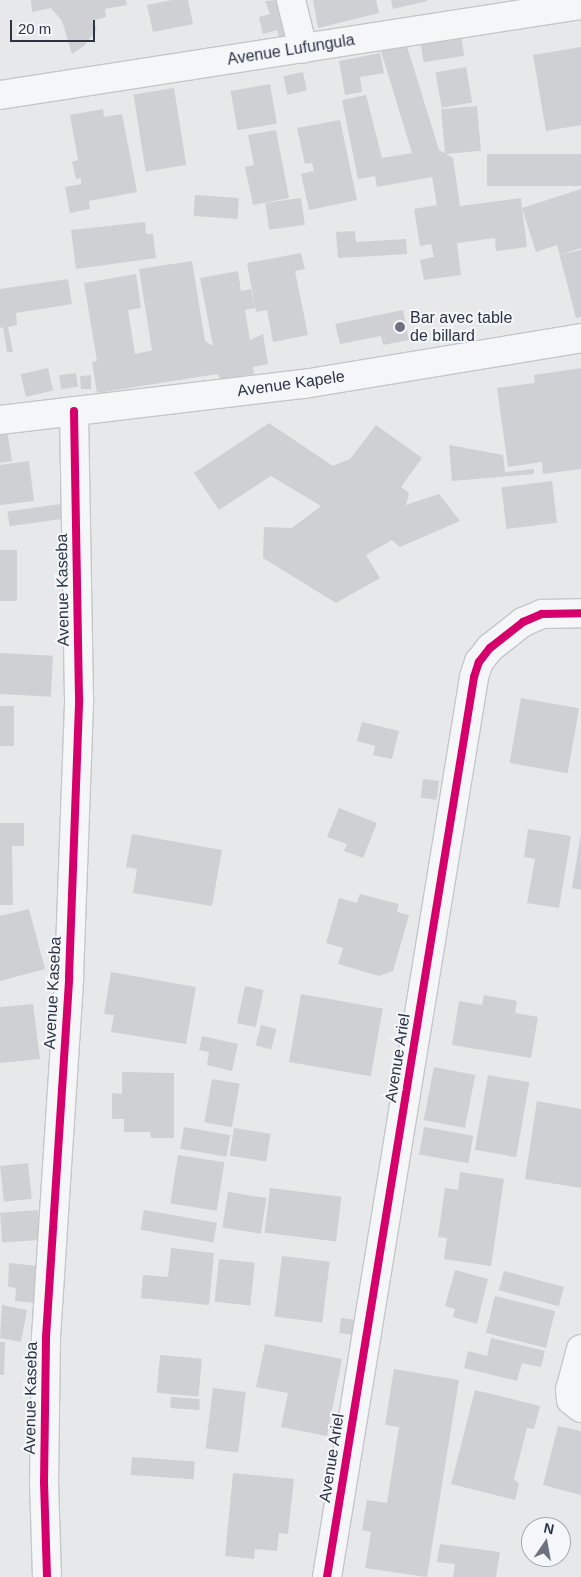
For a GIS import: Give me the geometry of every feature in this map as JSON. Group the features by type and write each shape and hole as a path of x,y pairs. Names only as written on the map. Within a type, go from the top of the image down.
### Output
{"street":[{"path":"291,0 303,48"},
{"name":"Avenue Lufungula","path":"1,90 303,48 581,5"},
{"name":"Avenue Kapele","path":"0,420 304,384 581,338"},
{"name":"Avenue Kaseba","path":"47,1577 44,1483 46,1337 69,977 78,698 74,411"},
{"name":"Avenue Ariel","path":"327,1577 474,677 479,662 490,648 523,622 542,614 581,613"},
{"path":"581,1349 570,1390 571,1400 581,1408"}],"building":[{"path":"31,0 126,0 127,5 105,9 106,17 92,21 97,29 84,46 72,54 62,21 51,8 32,12"},
{"path":"172,0 188,0 193,24 153,32 147,5"},
{"path":"277,0 287,35 279,38 277,30 263,34 259,17 270,14 265,1"},
{"path":"313,0 376,0 379,13 318,28"},
{"path":"391,0 427,0 427,1 393,9"},
{"path":"461,36 464,56 424,62 421,42"},
{"path":"406,43 439,150 453,158 460,206 521,198 527,247 496,251 495,238 457,243 461,275 424,280 420,260 434,257 431,244 420,246 414,209 437,205 432,177 377,187 375,176 358,179 342,100 366,95 382,158 412,153 381,51"},
{"path":"581,47 581,125 546,131 533,55"},
{"path":"380,53 384,73 360,77 362,92 345,95 339,61"},
{"path":"466,67 472,102 442,108 435,72"},
{"path":"303,72 307,91 287,95 283,76"},
{"path":"270,84 277,123 238,130 231,91"},
{"path":"174,88 186,165 146,171 134,94"},
{"path":"477,106 481,151 445,154 441,109"},
{"path":"103,109 104,117 122,114 137,192 89,201 90,209 70,213 65,187 81,184 81,178 76,179 72,162 78,160 70,115"},
{"path":"340,120 357,200 309,210 301,174 314,171 312,163 305,164 297,128"},
{"path":"276,130 289,198 253,205 245,167 254,165 248,135"},
{"path":"487,154 581,154 581,186 487,186"},
{"path":"581,189 581,248 560,255 581,250 581,317 576,318 557,245 536,252 522,208"},
{"path":"195,195 239,198 237,219 194,216"},
{"path":"301,198 305,225 269,230 265,203"},
{"path":"145,222 146,234 153,234 156,258 76,269 71,230"},
{"path":"355,231 356,242 406,239 407,254 338,258 336,232"},
{"path":"301,253 305,269 295,271 308,335 273,342 267,310 256,312 247,263"},
{"path":"192,261 205,341 213,346 200,278 238,271 241,291 251,289 255,308 245,310 250,340 263,334 268,364 253,367 254,374 222,380 217,374 97,393 92,362 97,361 84,283 136,274 141,308 128,310 135,354 154,350 152,350 139,269"},
{"path":"68,279 72,304 16,313 17,325 8,327 13,352 7,352 3,327 0,328 0,289"},
{"path":"403,310 409,340 383,345 381,336 340,344 335,324"},
{"path":"48,368 53,390 26,397 21,374"},
{"path":"581,368 581,469 543,474 542,462 508,467 497,388 535,383 534,375"},
{"path":"76,373 78,387 61,389 59,375"},
{"path":"91,375 91,389 81,389 80,376"},
{"path":"269,423 333,466 350,459 376,425 422,458 401,487 409,493 406,505 439,494 460,521 400,547 392,540 366,555 380,578 336,603 263,558 264,527 292,528 321,506 271,476 219,510 194,473"},
{"path":"7,430 12,461 0,463 0,431"},
{"path":"449,445 503,455 505,472 534,469 534,474 452,481"},
{"path":"29,461 34,501 0,505 0,465"},
{"path":"552,481 557,523 506,529 501,487"},
{"path":"61,504 63,519 10,526 8,512"},
{"path":"0,550 17,550 17,601 0,601"},
{"path":"0,653 53,656 51,697 0,694"},
{"path":"521,698 579,708 568,773 510,763"},
{"path":"0,706 14,706 14,746 0,746"},
{"path":"362,722 399,731 392,759 373,755 375,746 357,741"},
{"path":"423,779 439,781 437,800 421,798"},
{"path":"339,808 377,823 363,858 344,851 347,844 327,837"},
{"path":"0,823 24,823 24,846 12,846 13,905 0,905"},
{"path":"528,829 571,836 559,908 527,903 535,859 524,857"},
{"path":"581,833 581,890 572,888"},
{"path":"132,834 222,850 212,906 133,893 137,869 126,867"},
{"path":"360,894 399,904 397,912 409,915 393,971 379,976 338,964 343,948 326,943 339,898 357,903"},
{"path":"29,909 45,969 0,981 0,916"},
{"path":"111,972 196,987 186,1044 111,1032 114,1015 104,1014"},
{"path":"245,986 264,990 256,1027 237,1023"},
{"path":"301,994 383,1008 371,1076 289,1062"},
{"path":"484,995 517,1001 515,1013 538,1017 531,1058 452,1045 459,1001 482,1005"},
{"path":"33,1004 40,1059 0,1063 0,1007"},
{"path":"261,1025 276,1029 271,1049 256,1045"},
{"path":"202,1036 238,1044 232,1071 207,1065 209,1052 199,1050"},
{"path":"434,1067 475,1075 465,1128 424,1120"},
{"path":"122,1072 174,1073 174,1138 151,1138 150,1132 124,1132 124,1119 112,1119 112,1093 122,1094"},
{"path":"488,1075 529,1082 516,1157 475,1150"},
{"path":"212,1079 240,1084 232,1127 204,1122"},
{"path":"537,1101 581,1109 581,1188 525,1179"},
{"path":"184,1127 230,1135 226,1157 180,1149"},
{"path":"424,1127 473,1136 468,1163 419,1155"},
{"path":"234,1128 271,1134 266,1161 230,1156"},
{"path":"178,1155 224,1162 217,1211 170,1203"},
{"path":"28,1163 32,1199 4,1202 0,1166"},
{"path":"460,1172 504,1179 491,1266 444,1259 447,1238 438,1237 445,1188 458,1190"},
{"path":"270,1188 341,1197 336,1241 265,1233"},
{"path":"228,1192 267,1198 261,1234 222,1228"},
{"path":"38,1210 40,1240 2,1243 0,1213"},
{"path":"144,1210 217,1223 213,1243 141,1230"},
{"path":"171,1248 214,1253 209,1305 141,1298 143,1275 168,1277"},
{"path":"282,1256 330,1262 322,1322 275,1317"},
{"path":"219,1259 255,1263 250,1306 215,1302"},
{"path":"9,1263 38,1266 35,1303 15,1301 16,1288 8,1287"},
{"path":"455,1270 488,1279 477,1324 453,1317 455,1309 445,1306"},
{"path":"504,1271 564,1287 559,1306 499,1290"},
{"path":"495,1296 555,1311 546,1348 486,1333"},
{"path":"2,1305 27,1310 21,1342 0,1338"},
{"path":"341,1318 364,1321 362,1336 339,1333"},
{"path":"491,1338 545,1351 541,1367 522,1363 517,1381 464,1368 468,1351 487,1356"},
{"path":"0,1342 5,1342 4,1375 0,1375"},
{"path":"265,1344 342,1359 327,1436 281,1427 288,1393 256,1387"},
{"path":"160,1355 202,1359 199,1397 157,1393"},
{"path":"394,1369 459,1380 427,1577 365,1568 371,1532 362,1530 367,1500 387,1503 399,1427 385,1425"},
{"path":"213,1388 246,1392 238,1453 206,1449"},
{"path":"475,1390 540,1406 534,1429 527,1428 514,1479 519,1484 515,1500 451,1484"},
{"path":"171,1397 200,1399 199,1410 170,1408"},
{"path":"558,1426 581,1431 581,1495 543,1485"},
{"path":"132,1457 195,1461 194,1479 131,1475"},
{"path":"233,1473 294,1479 288,1534 279,1533 277,1551 255,1549 254,1559 225,1556"},
{"path":"440,1544 500,1552 496,1577 453,1577 455,1564 437,1562"}],"cycle path":[{"path":"47,1577 44,1483 46,1337 69,977 79,698 74,411"},
{"path":"327,1577 474,677 479,662 490,648 523,622 542,614 581,613"}],"place":[{"name":"Bar avec table de billard","path":"400,327"}]}
